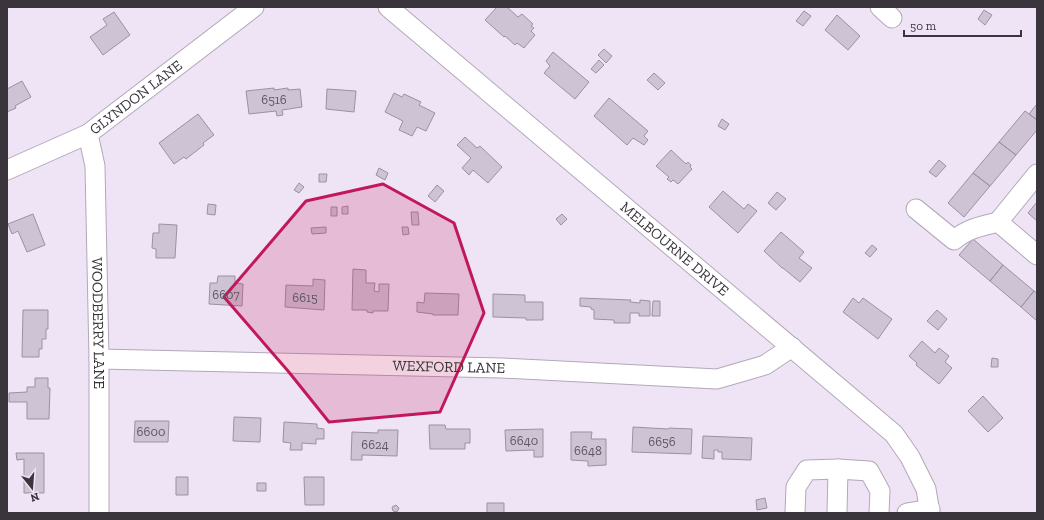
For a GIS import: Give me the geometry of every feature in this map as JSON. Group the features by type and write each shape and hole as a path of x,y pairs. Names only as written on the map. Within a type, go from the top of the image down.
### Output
{"street":[{"name":"GLYNDON LANE","path":"7,170 88,134 254,7"},
{"name":"MELBOURNE DRIVE","path":"388,7 894,434 910,457 926,489 930,511"},
{"name":"WOODBERRY LANE","path":"88,134 95,166 99,359 99,513"},
{"path":"916,209 954,240 962,233 974,227 998,222 1037,174"},
{"path":"998,222 1037,255"},
{"name":"WEXFORD LANE","path":"99,359 502,368 718,379 765,365 792,348"},
{"path":"837,513 838,469"},
{"path":"795,513 796,487 807,470 838,469 869,471 880,491 879,513"},
{"path":"907,513 930,511"}],"highlighted area":[{"path":"383,184 454,223 484,313 440,412 329,422 288,371 224,297 306,201"}],"building":[{"path":"497,7 507,7 518,17 522,14 533,24 531,26 534,28 531,31 535,35 524,48 517,43 515,45 485,20"},
{"path":"984,10 992,15 985,25 978,19"},
{"path":"804,11 811,16 803,26 796,21"},
{"path":"114,12 130,35 103,55 90,37 107,25 103,19"},
{"path":"837,15 860,36 848,50 825,30"},
{"path":"604,49 612,56 606,63 598,55"},
{"path":"553,52 589,82 575,99 544,73 550,66 546,61"},
{"path":"599,60 604,65 596,73 591,69"},
{"path":"654,73 665,83 658,90 647,80"},
{"path":"22,81 31,97 15,106 16,108 7,112 7,89"},
{"path":"274,88 274,90 288,88 288,90 300,89 302,107 282,110 283,115 277,116 276,111 249,114 246,91"},
{"path":"327,89 356,91 354,112 326,109"},
{"path":"394,93 402,97 404,94 421,102 419,105 435,113 426,131 417,127 412,136 399,130 403,121 385,112"},
{"path":"609,98 648,131 644,136 648,140 644,145 633,138 627,145 594,116"},
{"path":"1036,105 1037,106 1037,120 1029,114"},
{"path":"1025,111 1037,120 1037,130 1016,155 999,142"},
{"path":"198,114 214,135 186,159 184,157 174,164 159,143"},
{"path":"722,119 729,124 725,130 718,126"},
{"path":"465,137 477,148 480,146 502,167 488,183 473,170 469,175 462,168 471,158 457,145"},
{"path":"999,142 1016,155 990,186 973,173"},
{"path":"671,150 686,164 688,162 692,169 678,184 673,180 671,182 667,179 669,177 656,166"},
{"path":"939,160 946,166 936,177 929,172"},
{"path":"379,168 388,173 385,180 376,175"},
{"path":"973,173 990,186 964,217 948,203"},
{"path":"319,174 327,174 326,182 319,182"},
{"path":"299,183 304,187 299,193 294,190"},
{"path":"437,185 444,191 435,202 428,196"},
{"path":"723,191 744,209 748,204 757,211 738,233 709,207"},
{"path":"777,192 786,199 776,210 768,203"},
{"path":"1037,202 1037,221 1028,213"},
{"path":"208,204 216,205 215,215 207,214"},
{"path":"348,206 348,214 342,214 342,207"},
{"path":"331,207 337,207 337,216 331,216"},
{"path":"411,212 418,212 419,225 412,225"},
{"path":"33,214 45,245 27,252 18,231 12,234 8,224"},
{"path":"562,214 567,219 561,225 556,219"},
{"path":"159,224 177,225 175,258 156,258 156,249 152,248 153,233 159,233"},
{"path":"326,227 326,233 312,234 311,228"},
{"path":"402,227 408,227 409,234 403,235"},
{"path":"781,232 804,252 799,258 812,268 800,282 764,251"},
{"path":"973,239 1003,265 990,281 959,255"},
{"path":"872,245 877,249 870,257 865,253"},
{"path":"1003,265 1034,291 1021,307 990,281"},
{"path":"353,269 366,270 366,283 375,283 374,291 379,292 379,284 389,284 388,311 373,311 373,313 367,312 367,310 352,310"},
{"path":"218,276 235,276 235,283 243,284 242,306 209,304 210,283 217,283"},
{"path":"313,279 325,280 324,310 285,307 286,285 313,286"},
{"path":"1034,291 1037,293 1037,321 1021,307"},
{"path":"425,293 459,294 458,315 433,315 417,312 417,302 424,303"},
{"path":"493,294 525,295 525,302 543,302 543,320 493,317"},
{"path":"580,298 631,300 630,302 640,303 640,300 650,301 650,316 639,316 639,313 630,313 630,323 614,323 614,320 594,319 594,310 591,309 591,307 580,306"},
{"path":"853,298 859,303 863,298 892,319 878,339 843,312"},
{"path":"653,301 660,301 660,316 652,316"},
{"path":"23,310 48,310 48,329 46,329 46,339 42,339 42,349 39,349 39,357 22,357"},
{"path":"937,310 947,319 938,330 927,321"},
{"path":"922,341 935,353 939,348 949,356 945,362 952,368 939,384 916,365 917,363 909,356"},
{"path":"992,358 998,359 998,367 991,367"},
{"path":"35,378 48,378 48,388 50,388 49,419 27,419 27,402 9,402 9,393 27,392 27,387 35,387"},
{"path":"983,396 1003,418 988,432 968,411"},
{"path":"234,417 261,418 260,442 233,441"},
{"path":"135,421 169,421 168,442 134,442"},
{"path":"284,422 317,424 317,428 324,429 324,439 316,439 316,444 302,443 302,450 290,450 291,443 283,442"},
{"path":"429,425 445,425 446,429 470,429 470,443 465,443 465,449 430,449"},
{"path":"633,427 692,429 691,454 632,452"},
{"path":"543,429 543,457 534,457 534,450 506,451 505,430"},
{"path":"378,430 398,430 397,456 362,455 362,460 351,460 352,432 378,433"},
{"path":"571,432 592,432 591,439 606,439 606,465 588,466 588,461 571,460"},
{"path":"703,436 752,438 751,460 722,459 722,452 718,452 718,450 714,450 714,459 702,458"},
{"path":"16,453 44,453 44,493 24,493 24,459 17,460"},
{"path":"176,477 188,477 188,495 176,495"},
{"path":"304,477 324,477 324,505 305,505"},
{"path":"257,483 266,483 266,491 257,491"},
{"path":"765,498 767,508 757,510 756,500"},
{"path":"487,503 504,503 504,513 487,513"},
{"path":"396,505 399,508 397,512 393,511 392,507"}]}
